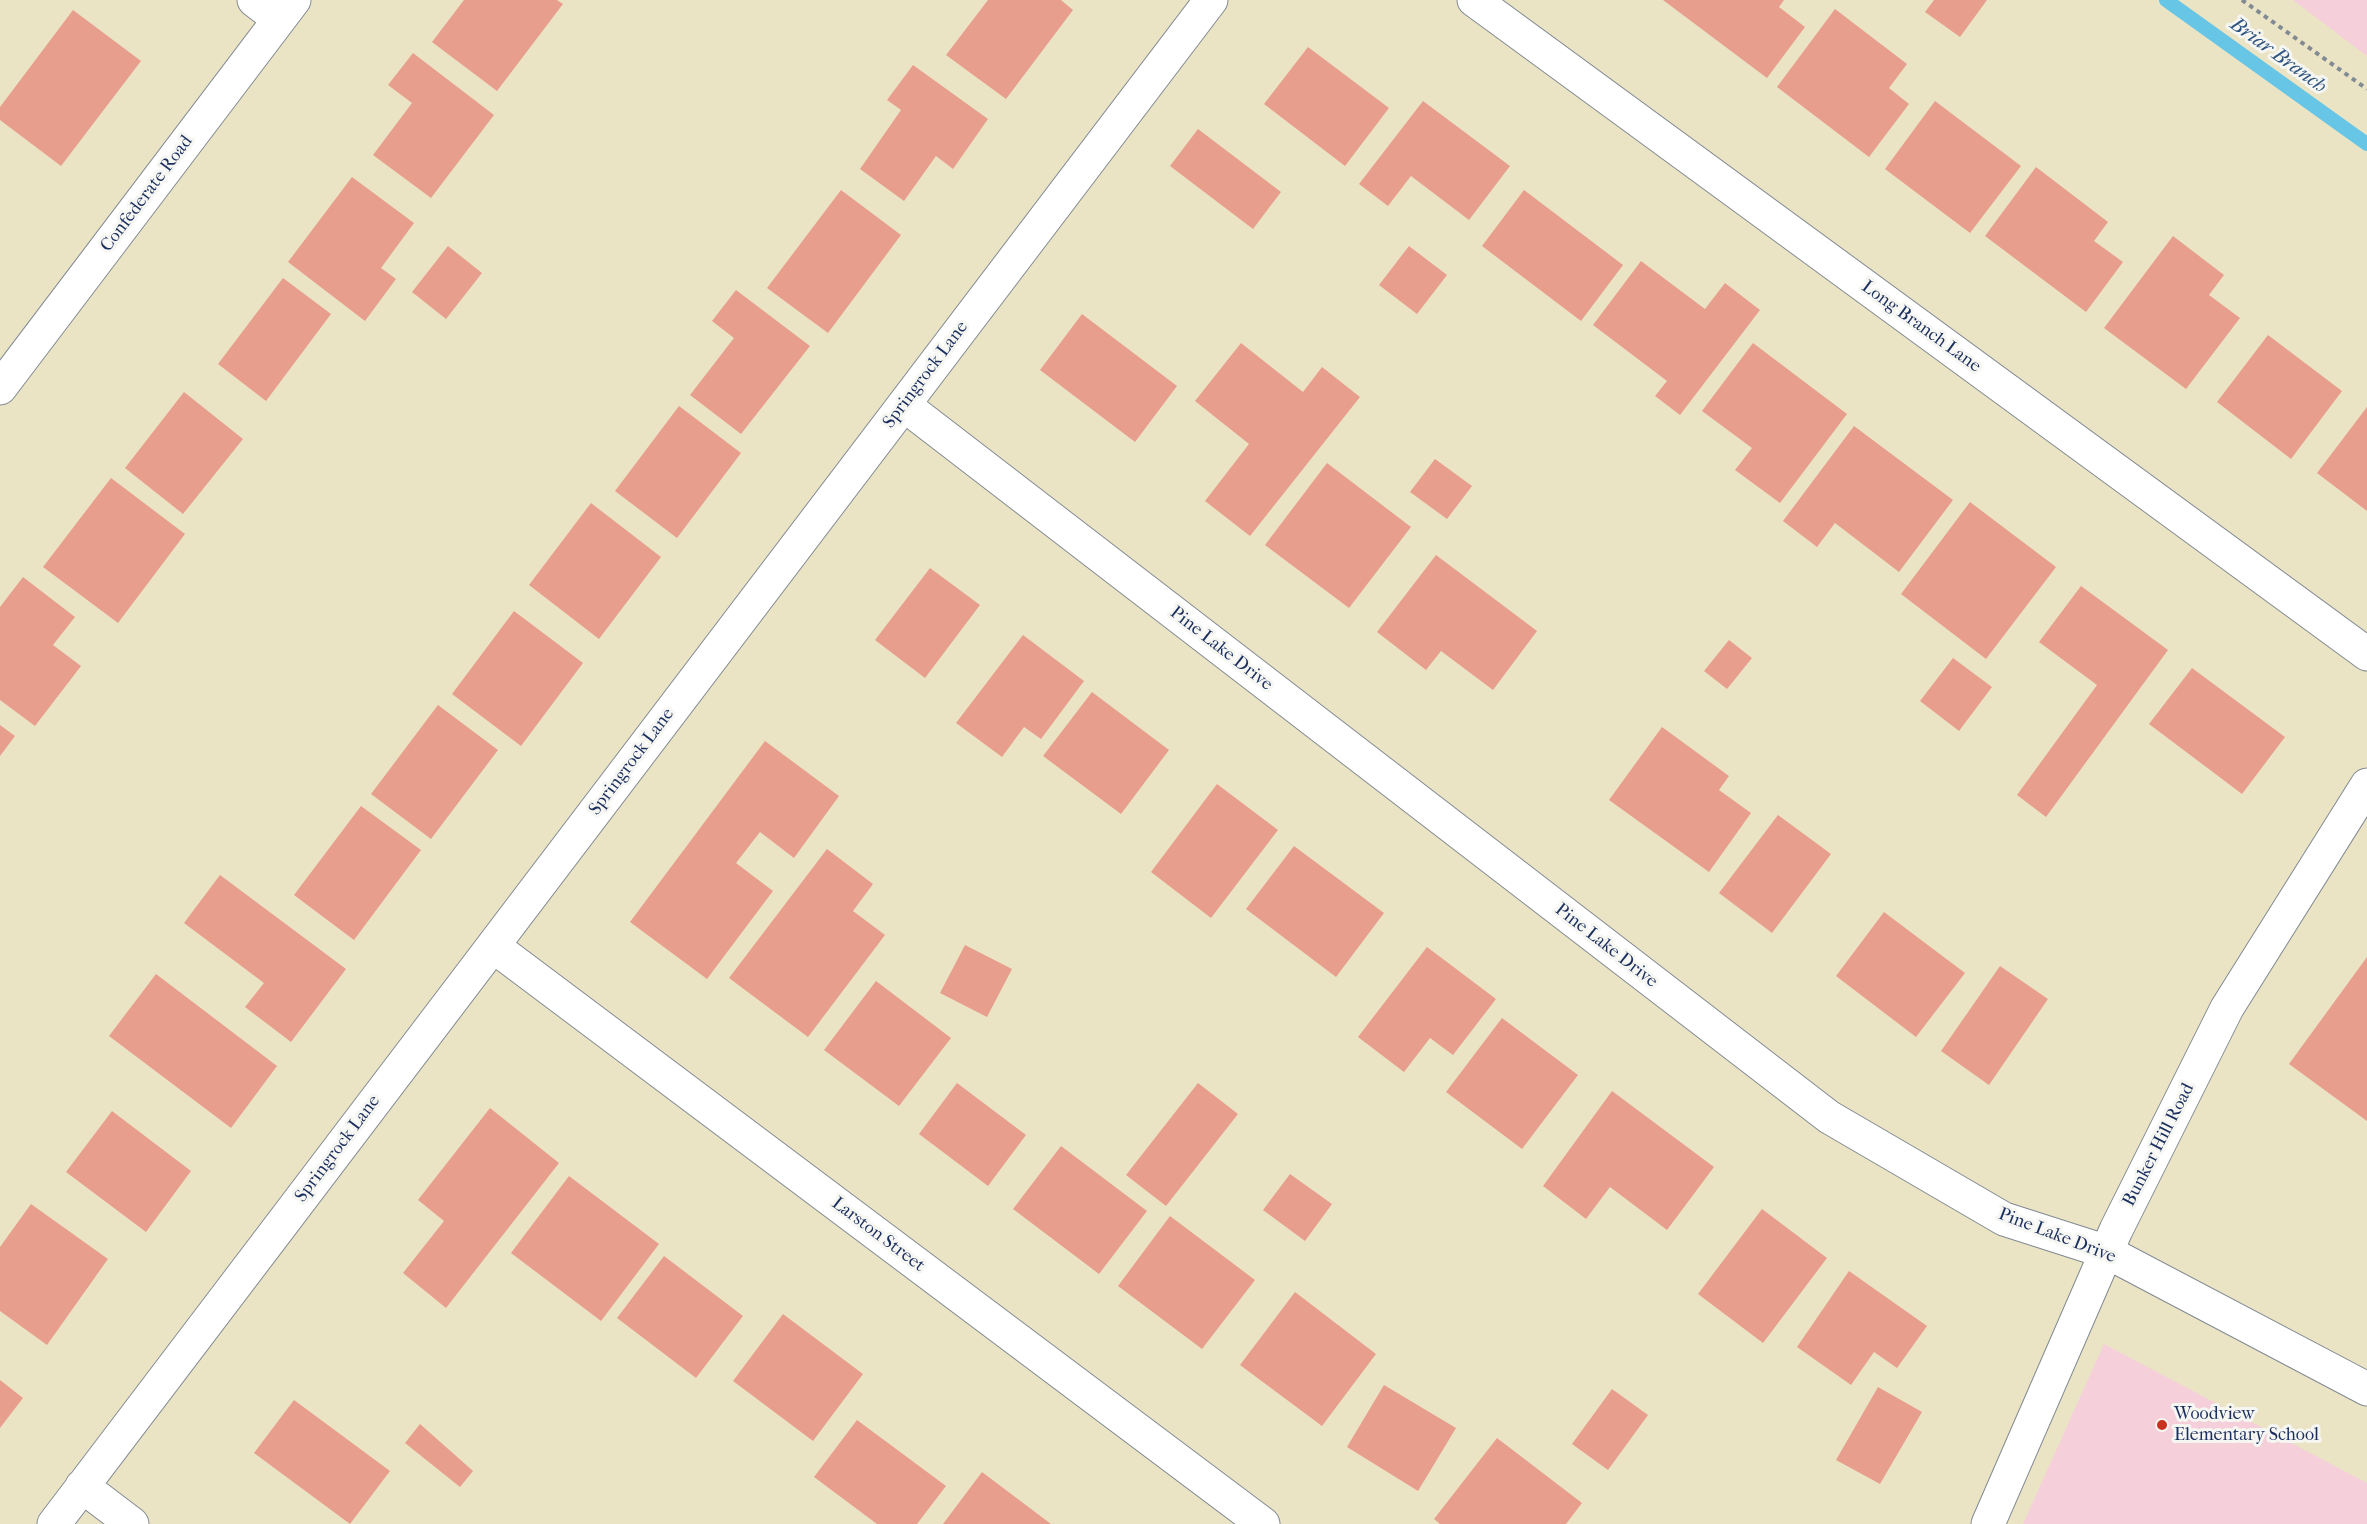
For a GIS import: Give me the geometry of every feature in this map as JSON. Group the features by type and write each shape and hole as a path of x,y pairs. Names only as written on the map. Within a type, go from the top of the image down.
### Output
{"street":[{"path":"254,0 287,10"},
{"name":"Springrock Lane","path":"54,1524 1211,0"},
{"name":"Long Branch Lane","path":"1474,0 2367,654"},
{"name":"Confederate Road","path":"0,388 287,10"},
{"name":"Pine Lake Drive","path":"904,405 1829,1117 2004,1219 2107,1252 2367,1389"},
{"name":"Bunker Hill Road","path":"1988,1524 2107,1252 2227,1008 2367,785"},
{"name":"Larston Street","path":"493,946 1263,1524"},
{"path":"82,1486 132,1524"}],"path":[{"path":"2242,0 2367,89"}],"shaded area":[{"path":"2293,0 2367,0 2367,56"},
{"name":"Woodview Elementary School","path":"2104,1344 2367,1483 2367,1524 2023,1524"}],"building":[{"path":"464,0 557,0 563,4 497,91 432,42"},
{"path":"988,0 1061,0 1073,10 1006,99 946,55"},
{"path":"1663,0 1784,0 1779,7 1805,27 1767,78"},
{"path":"1934,0 1987,0 1960,37 1925,12"},
{"path":"1835,9 1907,64 1889,88 1909,104 1869,157 1777,87"},
{"path":"73,10 141,61 61,166 0,120 0,107"},
{"path":"1308,47 1389,108 1345,166 1264,104"},
{"path":"413,53 494,115 431,198 373,155 412,103 388,85"},
{"path":"913,65 988,119 953,169 936,156 904,201 860,169 901,110 887,100"},
{"path":"1423,101 1510,166 1469,220 1411,176 1388,206 1359,184"},
{"path":"1935,101 2021,166 1970,233 1885,169"},
{"path":"1198,129 1281,192 1253,229 1170,166"},
{"path":"2036,167 2108,222 2094,241 2123,262 2086,312 1985,236"},
{"path":"352,177 414,223 381,268 396,279 365,321 288,262"},
{"path":"841,190 901,235 828,333 767,288"},
{"path":"1524,190 1623,265 1581,321 1482,246"},
{"path":"2173,236 2224,275 2209,295 2240,318 2186,389 2104,328"},
{"path":"448,246 482,273 446,319 412,292"},
{"path":"1409,246 1447,275 1417,314 1379,285"},
{"path":"1641,261 1705,309 1725,283 1760,310 1680,415 1655,396 1667,381 1593,325"},
{"path":"283,278 331,314 266,401 218,364"},
{"path":"736,290 810,346 741,434 690,395 734,338 712,321"},
{"path":"1082,314 1177,386 1135,442 1040,370"},
{"path":"2268,335 2342,391 2291,459 2217,402"},
{"path":"1241,343 1303,392 1322,367 1360,397 1250,536 1205,501 1249,444 1195,401"},
{"path":"1753,343 1847,414 1780,503 1735,470 1752,448 1702,411"},
{"path":"184,392 243,439 183,514 125,468"},
{"path":"679,406 741,453 677,538 615,491"},
{"path":"2367,407 2367,511 2317,473"},
{"path":"1854,426 1953,500 1899,572 1835,523 1817,547 1783,521"},
{"path":"1435,459 1472,486 1447,519 1410,492"},
{"path":"1327,463 1411,527 1349,608 1265,545"},
{"path":"111,478 185,534 118,623 43,567"},
{"path":"1970,502 2056,567 1986,659 1901,594"},
{"path":"591,503 661,557 599,639 529,585"},
{"path":"1436,555 1537,631 1493,690 1441,651 1426,670 1377,632"},
{"path":"930,568 980,605 925,678 875,640"},
{"path":"23,577 75,617 53,645 81,666 35,726 0,700 0,607"},
{"path":"2081,586 2168,650 2046,817 2017,795 2097,685 2039,642"},
{"path":"514,611 583,663 521,746 452,694"},
{"path":"1023,635 1084,681 1041,739 1024,727 1002,757 956,723"},
{"path":"1729,640 1752,658 1727,689 1704,671"},
{"path":"1953,658 1992,687 1959,731 1920,701"},
{"path":"2192,668 2285,737 2242,794 2149,724"},
{"path":"1092,692 1169,750 1121,814 1043,756"},
{"path":"438,705 498,750 431,839 371,794"},
{"path":"0,725 15,736 0,756"},
{"path":"1662,727 1729,776 1719,790 1751,813 1709,872 1609,800"},
{"path":"765,741 839,796 794,858 760,832 736,863 773,891 707,979 630,922"},
{"path":"1217,784 1278,830 1211,918 1151,872"},
{"path":"361,806 421,850 354,940 294,895"},
{"path":"1778,815 1831,854 1772,933 1719,893"},
{"path":"1294,846 1384,913 1336,977 1246,909"},
{"path":"827,849 873,884 853,911 885,935 808,1037 729,978"},
{"path":"220,875 346,969 291,1042 245,1007 264,983 184,923"},
{"path":"1884,912 1965,973 1916,1037 1836,976"},
{"path":"965,945 1012,969 987,1017 940,993"},
{"path":"1427,947 1496,999 1453,1055 1430,1038 1404,1072 1358,1037"},
{"path":"2367,957 2367,1121 2289,1064"},
{"path":"2000,966 2048,999 1989,1085 1941,1051"},
{"path":"156,974 277,1066 231,1128 109,1036"},
{"path":"876,981 951,1038 899,1106 824,1050"},
{"path":"1502,1018 1578,1075 1522,1149 1446,1092"},
{"path":"957,1083 1026,1135 988,1186 919,1134"},
{"path":"1198,1083 1238,1114 1166,1206 1126,1175"},
{"path":"1612,1091 1714,1167 1667,1230 1610,1187 1586,1219 1543,1186"},
{"path":"490,1108 559,1163 446,1308 403,1273 444,1221 418,1200"},
{"path":"112,1111 191,1171 146,1232 66,1172"},
{"path":"1061,1146 1147,1211 1099,1274 1013,1209"},
{"path":"1290,1174 1332,1204 1305,1241 1263,1210"},
{"path":"569,1176 659,1244 601,1321 511,1253"},
{"path":"31,1204 108,1259 47,1345 0,1311 0,1247"},
{"path":"1762,1209 1827,1258 1763,1343 1698,1294"},
{"path":"1170,1216 1255,1280 1202,1349 1118,1286"},
{"path":"664,1256 743,1316 696,1378 617,1318"},
{"path":"1849,1271 1927,1326 1897,1368 1874,1352 1851,1385 1797,1347"},
{"path":"1295,1292 1376,1354 1322,1426 1240,1365"},
{"path":"783,1314 863,1374 813,1441 733,1381"},
{"path":"0,1380 23,1398 0,1428"},
{"path":"1384,1385 1456,1428 1418,1491 1347,1447"},
{"path":"1878,1387 1922,1412 1880,1484 1836,1460"},
{"path":"1612,1389 1648,1415 1608,1470 1572,1444"},
{"path":"294,1400 390,1471 350,1524 254,1453"},
{"path":"857,1420 946,1486 917,1524 877,1524 814,1477"},
{"path":"420,1424 473,1471 460,1487 405,1443"},
{"path":"1497,1438 1582,1503 1566,1524 1440,1524 1434,1519"},
{"path":"982,1472 1051,1524 943,1524"}],"waterway":[{"name":"Briar Branch","path":"2166,0 2367,144"}],"place":[{"name":"Woodview Elementary School","path":"2162,1425"}]}
